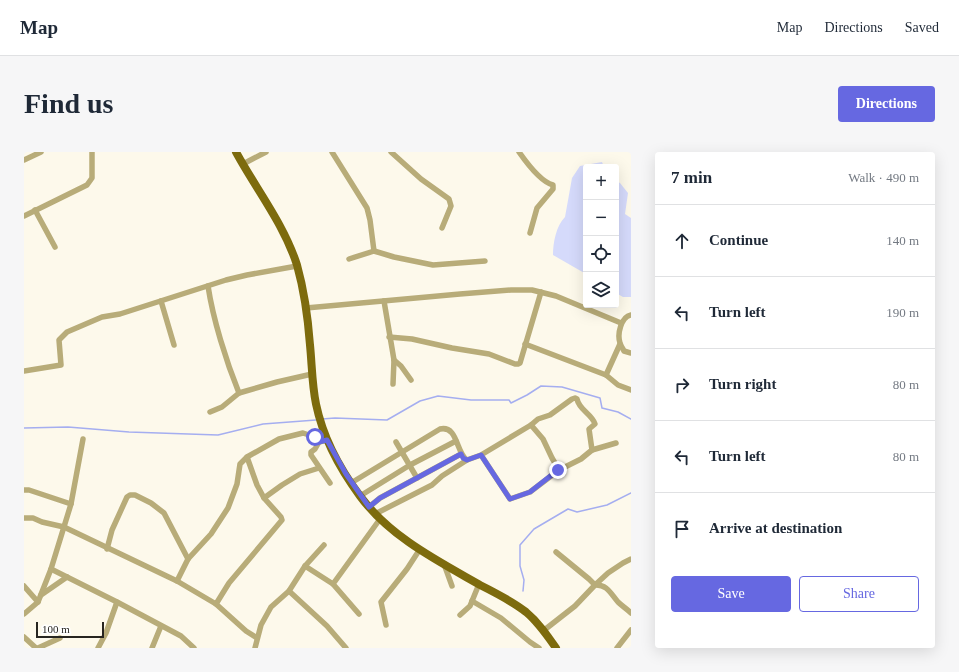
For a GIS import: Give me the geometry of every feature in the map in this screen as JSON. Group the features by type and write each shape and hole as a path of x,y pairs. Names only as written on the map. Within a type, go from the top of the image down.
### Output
{"main road":[{"path":"236,152 282,231 292,251 297,266 306,308 312,374 318,412 322,424 323,441 333,452 360,496 377,516 420,549 510,601 526,613 556,648"}],"street":[{"path":"24,160 40,152"},
{"path":"24,216 87,185 92,178 92,152"},
{"path":"243,164 266,152"},
{"path":"332,152 367,208 374,251"},
{"path":"391,152 421,179 449,199 451,206 442,228"},
{"path":"521,153 533,170 552,185 553,188 537,208 530,233"},
{"path":"35,210 55,247"},
{"path":"349,259 374,251 433,265 485,261"},
{"path":"24,371 61,365 59,340 67,332 102,317 120,314 247,275 297,266"},
{"path":"208,286 209,297 219,333 239,393"},
{"path":"306,308 511,290 532,290 556,296 621,323"},
{"path":"390,337 412,339 489,354 518,364 541,292"},
{"path":"161,301 174,345"},
{"path":"384,301 394,360 393,384"},
{"path":"631,310 629,315 621,323 619,341 624,351 631,353"},
{"path":"525,344 606,375 618,385 631,390"},
{"path":"606,375 620,344"},
{"path":"394,360 401,366 411,380"},
{"path":"210,412 222,407 239,393 312,374"},
{"path":"332,584 377,516 432,485 442,476 467,460 481,455 531,425 538,419 550,415 575,398 577,399 578,405 594,420 595,424 589,429 592,450"},
{"path":"531,425 543,439 558,470"},
{"path":"351,483 440,429 445,428 449,429 453,434 463,458 467,460"},
{"path":"177,582 188,559 211,534 228,508 237,484 240,464 247,457 279,439 302,433 315,437 323,441 311,452 319,468 330,483"},
{"path":"24,614 38,602 51,569 71,504 83,439"},
{"path":"360,496 410,465 456,441"},
{"path":"396,442 417,478"},
{"path":"481,455 510,499 530,492 558,470 581,459 592,450 616,443"},
{"path":"369,507 380,498 461,454"},
{"path":"216,604 229,583 282,520 281,516 264,498 257,485 247,457"},
{"path":"264,498 300,474 319,468"},
{"path":"24,490 29,490 71,504"},
{"path":"107,548 112,530 127,497 130,495 135,495 151,503 164,513 188,559"},
{"path":"24,518 33,518 42,522 64,527 177,582 216,604 246,631 257,638"},
{"path":"255,648 261,624 271,607 289,591 305,566 324,545"},
{"path":"386,625 381,602 407,569 420,549"},
{"path":"556,552 589,578 595,585 601,585 608,589 618,602 631,613"},
{"path":"543,631 576,606 595,585 622,563 631,559"},
{"path":"444,564 452,586"},
{"path":"305,566 332,584 359,614"},
{"path":"51,569 182,636 194,648"},
{"path":"41,595 67,577"},
{"path":"460,615 470,606 479,584"},
{"path":"24,586 38,602"},
{"path":"289,591 327,626 345,648"},
{"path":"472,601 501,618 539,648"},
{"path":"98,648 106,633 117,602"},
{"path":"152,648 161,626"},
{"path":"616,648 631,630"},
{"path":"24,637 37,648 60,638"}],"shaded area":[{"path":"602,162 603,164 591,164"},
{"path":"583,165 583,272 553,255 557,230 565,217 572,178 580,166"},
{"path":"619,182 628,193 625,214 631,218 631,297 623,297 619,295"}],"waterway":[{"path":"322,419 387,420 420,401 438,396 471,400 509,400 511,403 541,386 562,387 600,398 602,408 618,412 631,419"},
{"path":"24,428 68,427 129,432 218,435 263,424 316,420"},
{"path":"523,591 524,580 520,566 520,545 534,529 568,509 577,512 607,505 631,493"}],"route":[{"path":"315,437 319,442 327,440 346,474 369,507 380,498 461,454 463,458 467,460 481,455 510,499 530,492 558,470"}]}
